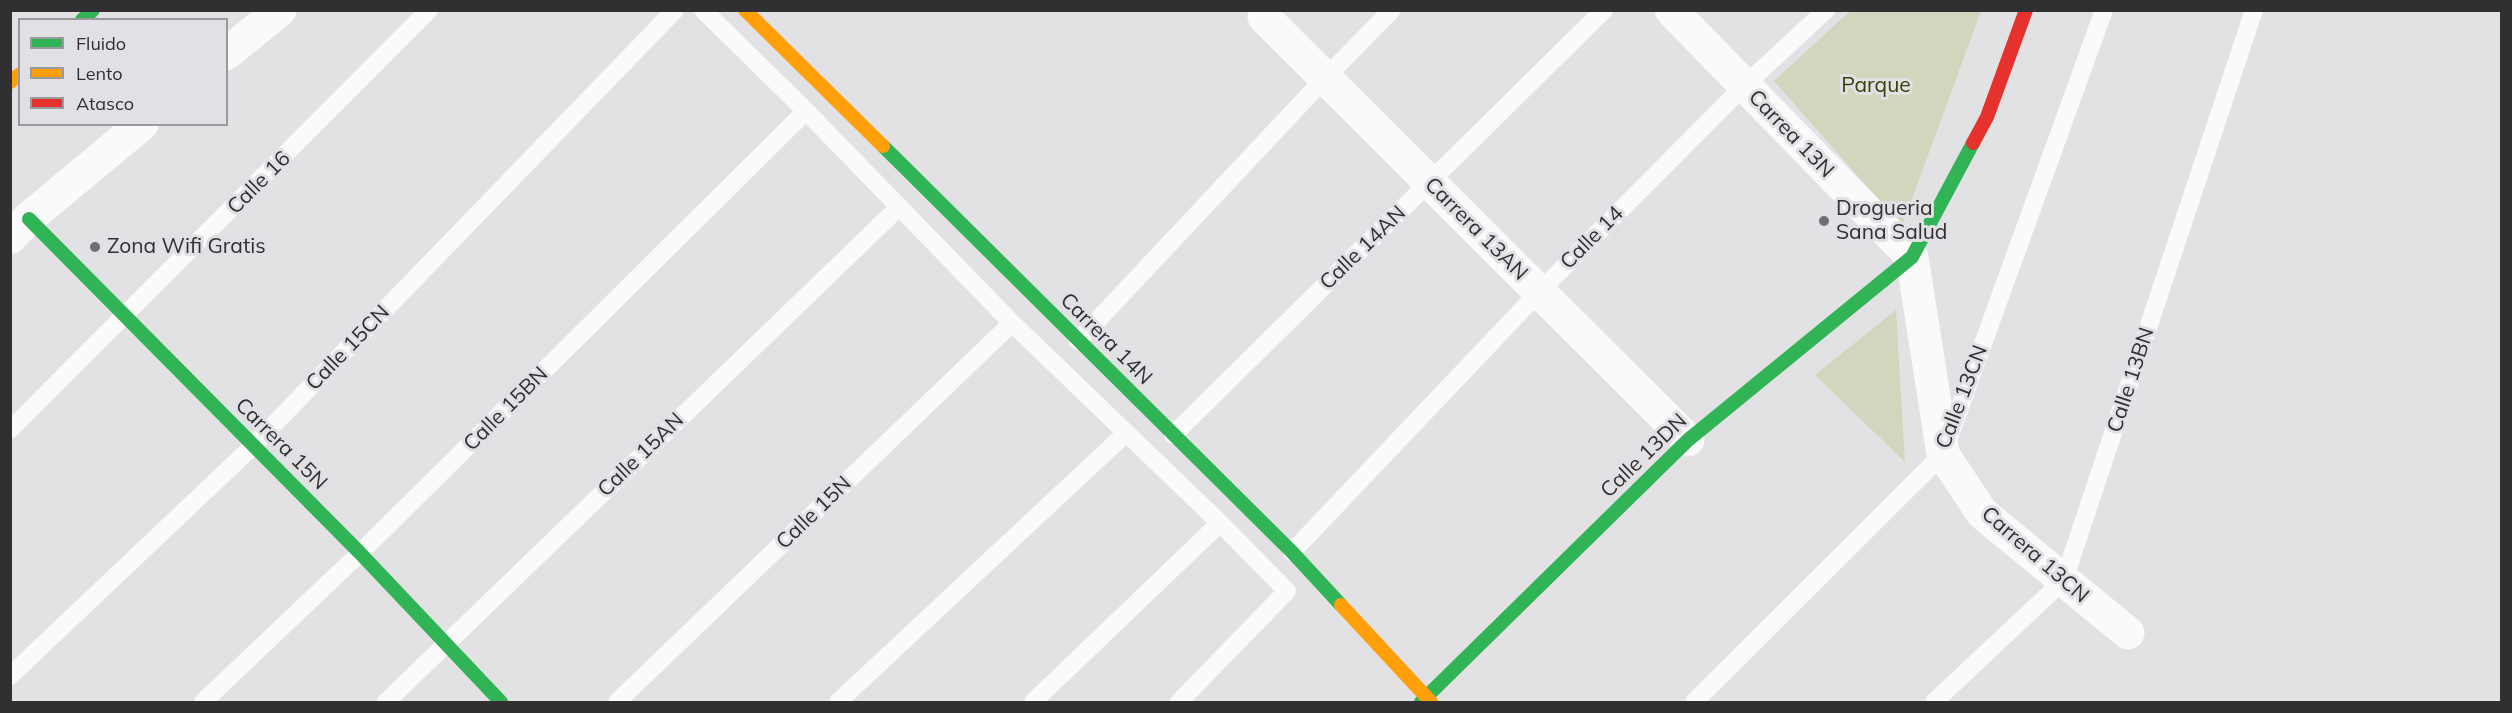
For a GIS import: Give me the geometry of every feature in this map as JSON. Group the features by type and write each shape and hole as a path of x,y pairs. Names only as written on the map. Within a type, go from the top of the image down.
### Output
{"street":[{"path":"228,52 280,10"},
{"name":"Carrera 14N","path":"745,10 1292,552 1426,701"},
{"name":"Carrea 13N","path":"1671,10 1912,257"},
{"path":"1912,257 1987,117 2026,10"},
{"name":"Carrera 13AN","path":"1264,17 1688,441"},
{"path":"20,229 140,126"},
{"name":"Carrera 15N","path":"20,229 124,318 360,553 501,702"},
{"name":"Calle 13DN","path":"1426,701 1688,441 1912,257"},
{"name":"Carrera 13CN","path":"1912,257 1943,454 1982,513 2128,633"}],"lane":[{"name":"Calle 16","path":"10,430 429,10"},
{"name":"Calle 15CN","path":"10,676 253,446 675,10"},
{"path":"703,10 806,111 1012,323 1220,523 1287,591 1179,702"},
{"path":"1078,341 1325,78 1392,10"},
{"name":"Calle 14AN","path":"1173,435 1604,10"},
{"name":"Calle 14","path":"1292,552 1539,291 1744,86 1826,10"},
{"name":"Calle 13CN","path":"1694,702 1943,454 2104,10"},
{"name":"Calle 13BN","path":"1934,702 2064,580 2254,10"},
{"name":"Calle 15BN","path":"202,702 360,553 806,111"},
{"name":"Calle 15AN","path":"386,702 898,208"},
{"name":"Calle 15N","path":"617,702 1012,323"},
{"path":"838,702 1125,434"},
{"path":"1033,702 1220,523"}],"green space":[{"name":"Parque","path":"1850,11 1981,11 1902,226 1774,81"},
{"path":"1896,310 1905,462 1815,375"}],"traffic: fast":[{"path":"84,18 93,10"},
{"path":"1421,702 1688,440 1912,257 1973,143"},
{"path":"883,146 1292,552 1341,605"},
{"path":"29,219 360,553 501,702"}],"traffic: slow":[{"path":"745,10 883,146"},
{"path":"10,82 18,76"},
{"path":"1341,605 1431,702"}],"traffic: jam":[{"path":"1973,143 1987,117 2026,10"}],"place":[{"name":"Drogueria Sana Salud","path":"1824,221"},
{"name":"Zona Wifi Gratis","path":"95,247"}]}
